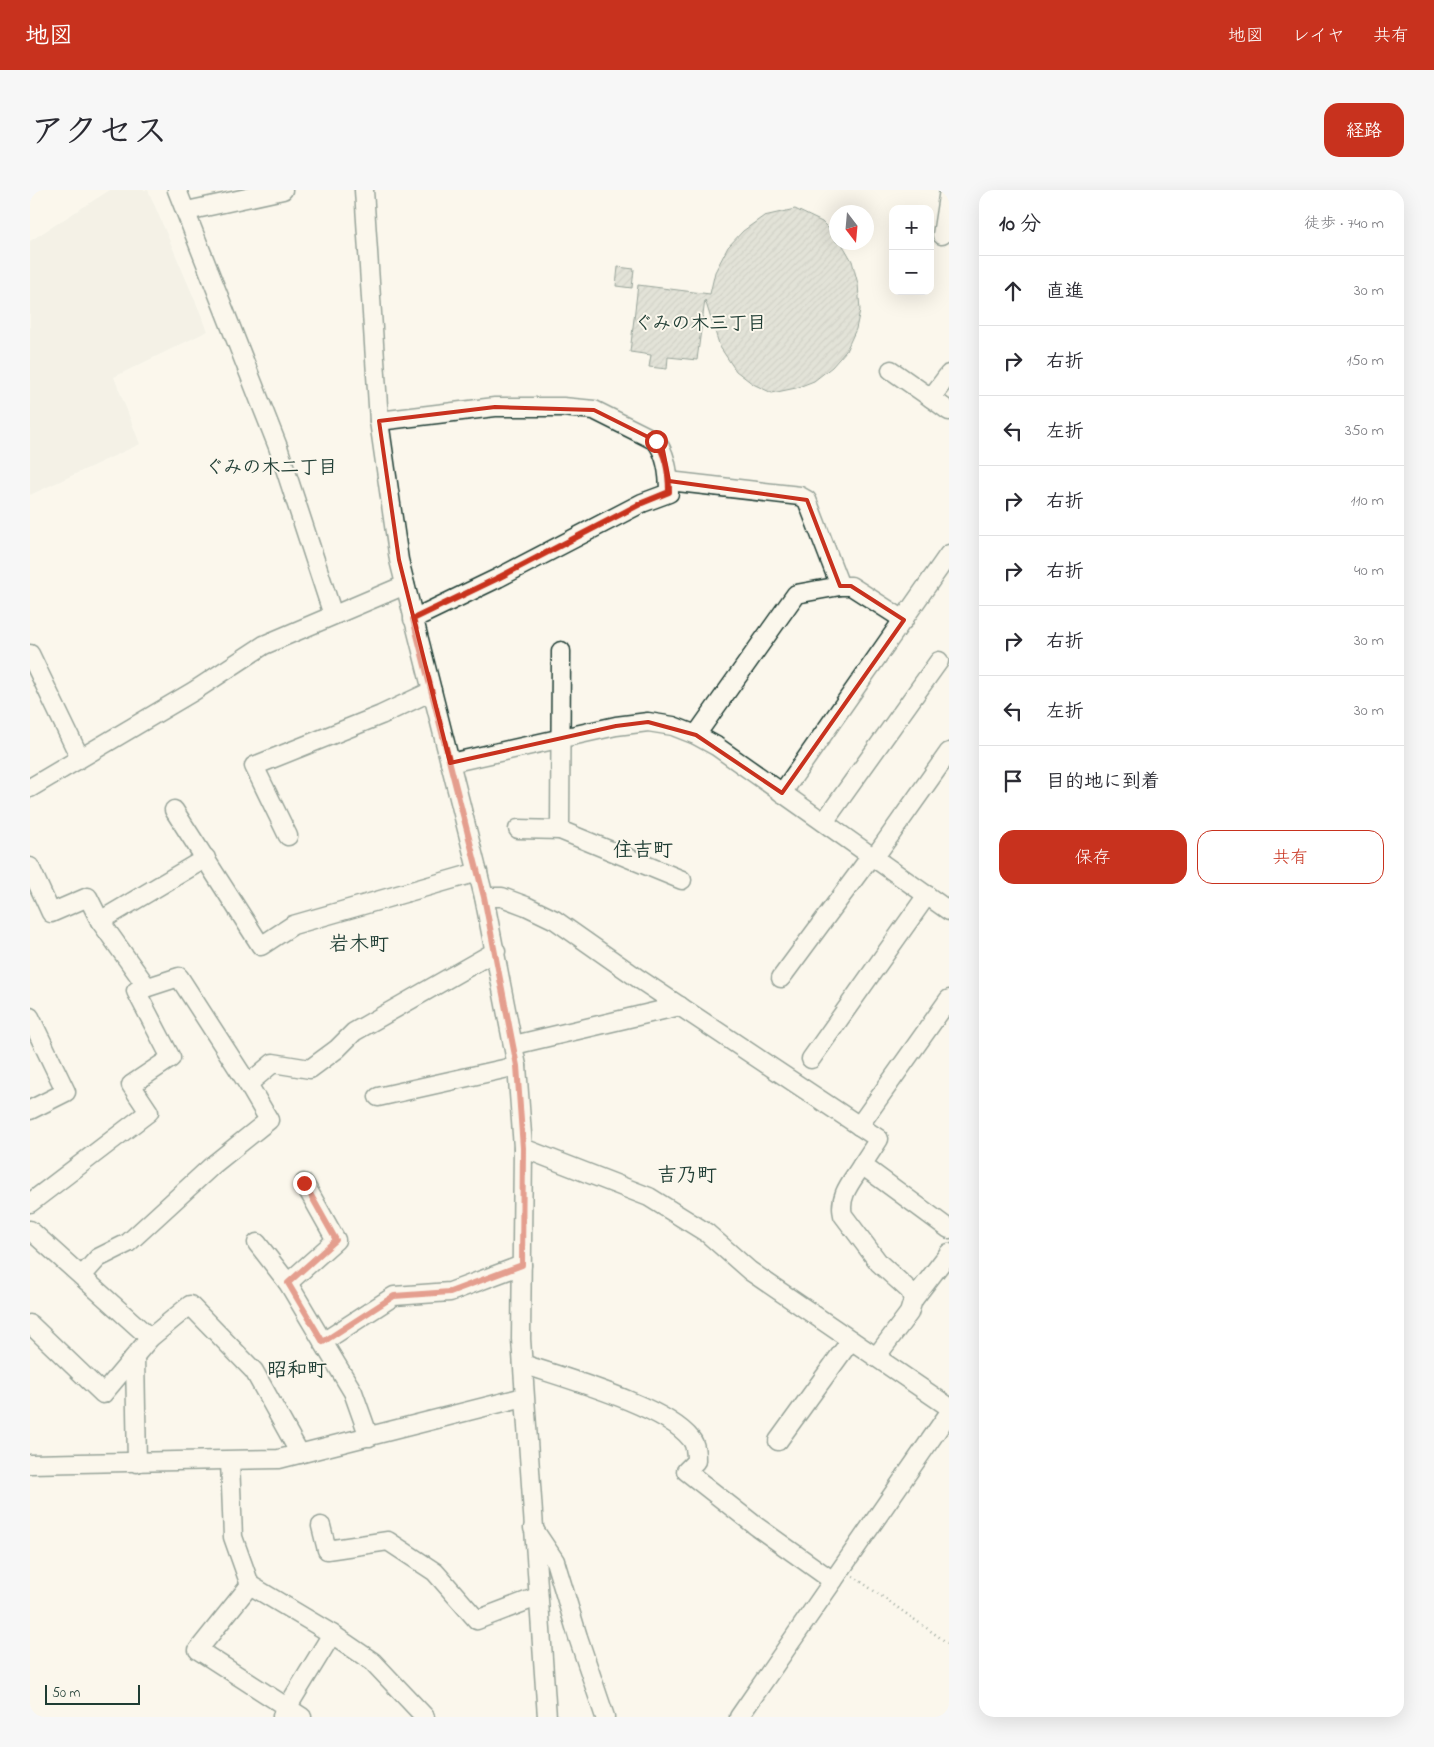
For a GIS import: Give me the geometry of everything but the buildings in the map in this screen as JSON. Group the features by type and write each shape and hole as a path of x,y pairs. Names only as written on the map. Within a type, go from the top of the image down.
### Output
{"street":[{"path":"177,190 187,211 278,447 334,615"},
{"path":"187,211 282,190"},
{"path":"364,190 379,421 399,560 484,897 517,1066 523,1148 524,1397 546,1717"},
{"path":"942,234 949,190"},
{"path":"891,370 949,411"},
{"path":"931,398 949,374"},
{"path":"379,421 495,407 563,407 594,410 656,441 663,450 669,481 669,492 642,503 498,578 413,619"},
{"path":"669,481 800,496 808,500 840,586"},
{"path":"782,793 949,554"},
{"path":"30,788 194,691 264,645 405,585"},
{"path":"696,735 796,594 840,586 852,586 904,620"},
{"path":"560,651 560,830"},
{"path":"30,654 80,758"},
{"path":"824,822 939,661"},
{"path":"288,836 254,766 381,715 432,691"},
{"path":"450,763 616,726 648,722 673,726 696,735 716,746 949,911"},
{"path":"781,978 949,752"},
{"path":"174,810 261,946 293,925 478,872"},
{"path":"518,829 560,830 682,880"},
{"path":"100,921 206,858"},
{"path":"30,867 51,914 88,897 100,921 147,987"},
{"path":"811,1059 927,895"},
{"path":"484,897 502,897 555,920 879,1139 842,1196 842,1214 879,1263 910,1290 914,1300"},
{"path":"248,1084 273,1063 310,1070 354,1032 496,951"},
{"path":"30,1203 149,1112 131,1085 171,1058 136,991 179,976 269,1120 213,1165 128,1243 98,1258 82,1276"},
{"path":"859,1126 949,999"},
{"path":"514,1045 680,1006"},
{"path":"30,1017 66,1092 30,1110"},
{"path":"378,1098 517,1066"},
{"path":"523,1148 649,1197 707,1233 750,1271 949,1407"},
{"path":"862,1165 949,1229"},
{"path":"288,1283 336,1240 304,1183"},
{"path":"30,1230 150,1338"},
{"path":"257,1244 288,1283 353,1392 368,1437"},
{"path":"876,1357 909,1313 914,1300 949,1253"},
{"path":"323,1342 394,1296 450,1292 522,1265"},
{"path":"30,1324 103,1394 150,1338 190,1305 254,1371 300,1454"},
{"path":"778,1441 851,1340"},
{"path":"135,1357 137,1463"},
{"path":"523,1364 632,1402 682,1428 693,1440 696,1451 696,1461 686,1470 756,1526 838,1575"},
{"path":"32,1460 137,1463 279,1459 524,1397"},
{"path":"739,1717 949,1414"},
{"path":"230,1461 233,1537 250,1585 332,1634 373,1662 425,1717"},
{"path":"321,1526 327,1550 388,1541 435,1572 477,1620 538,1597"},
{"path":"533,1527 555,1560 605,1717"},
{"path":"250,1585 198,1650 291,1714 332,1634"}],"path":[{"path":"838,1575 949,1644"}],"highlighted area":[{"path":"495,407 594,410 656,441 663,450 669,481 807,500 840,586 851,586 904,620 782,793 696,735 648,722 616,726 450,763 399,560 379,421"}],"shaded area":[{"path":"110,190 148,190 208,331 114,377 140,444 30,495 30,241"}],"district":[{"name":"ぐみの木三丁目","path":"700,322"},
{"name":"ぐみの木二丁目","path":"271,466"},
{"name":"住吉町","path":"643,849"},
{"name":"岩木町","path":"359,943"},
{"name":"吉乃町","path":"687,1174"},
{"name":"昭和町","path":"297,1369"}],"route":[{"path":"304,1183 336,1240 288,1283 323,1342 394,1296 450,1292 522,1265 523,1148 517,1066 484,897 413,619 498,578 642,503 669,492 669,481 663,450 656,441"}]}
